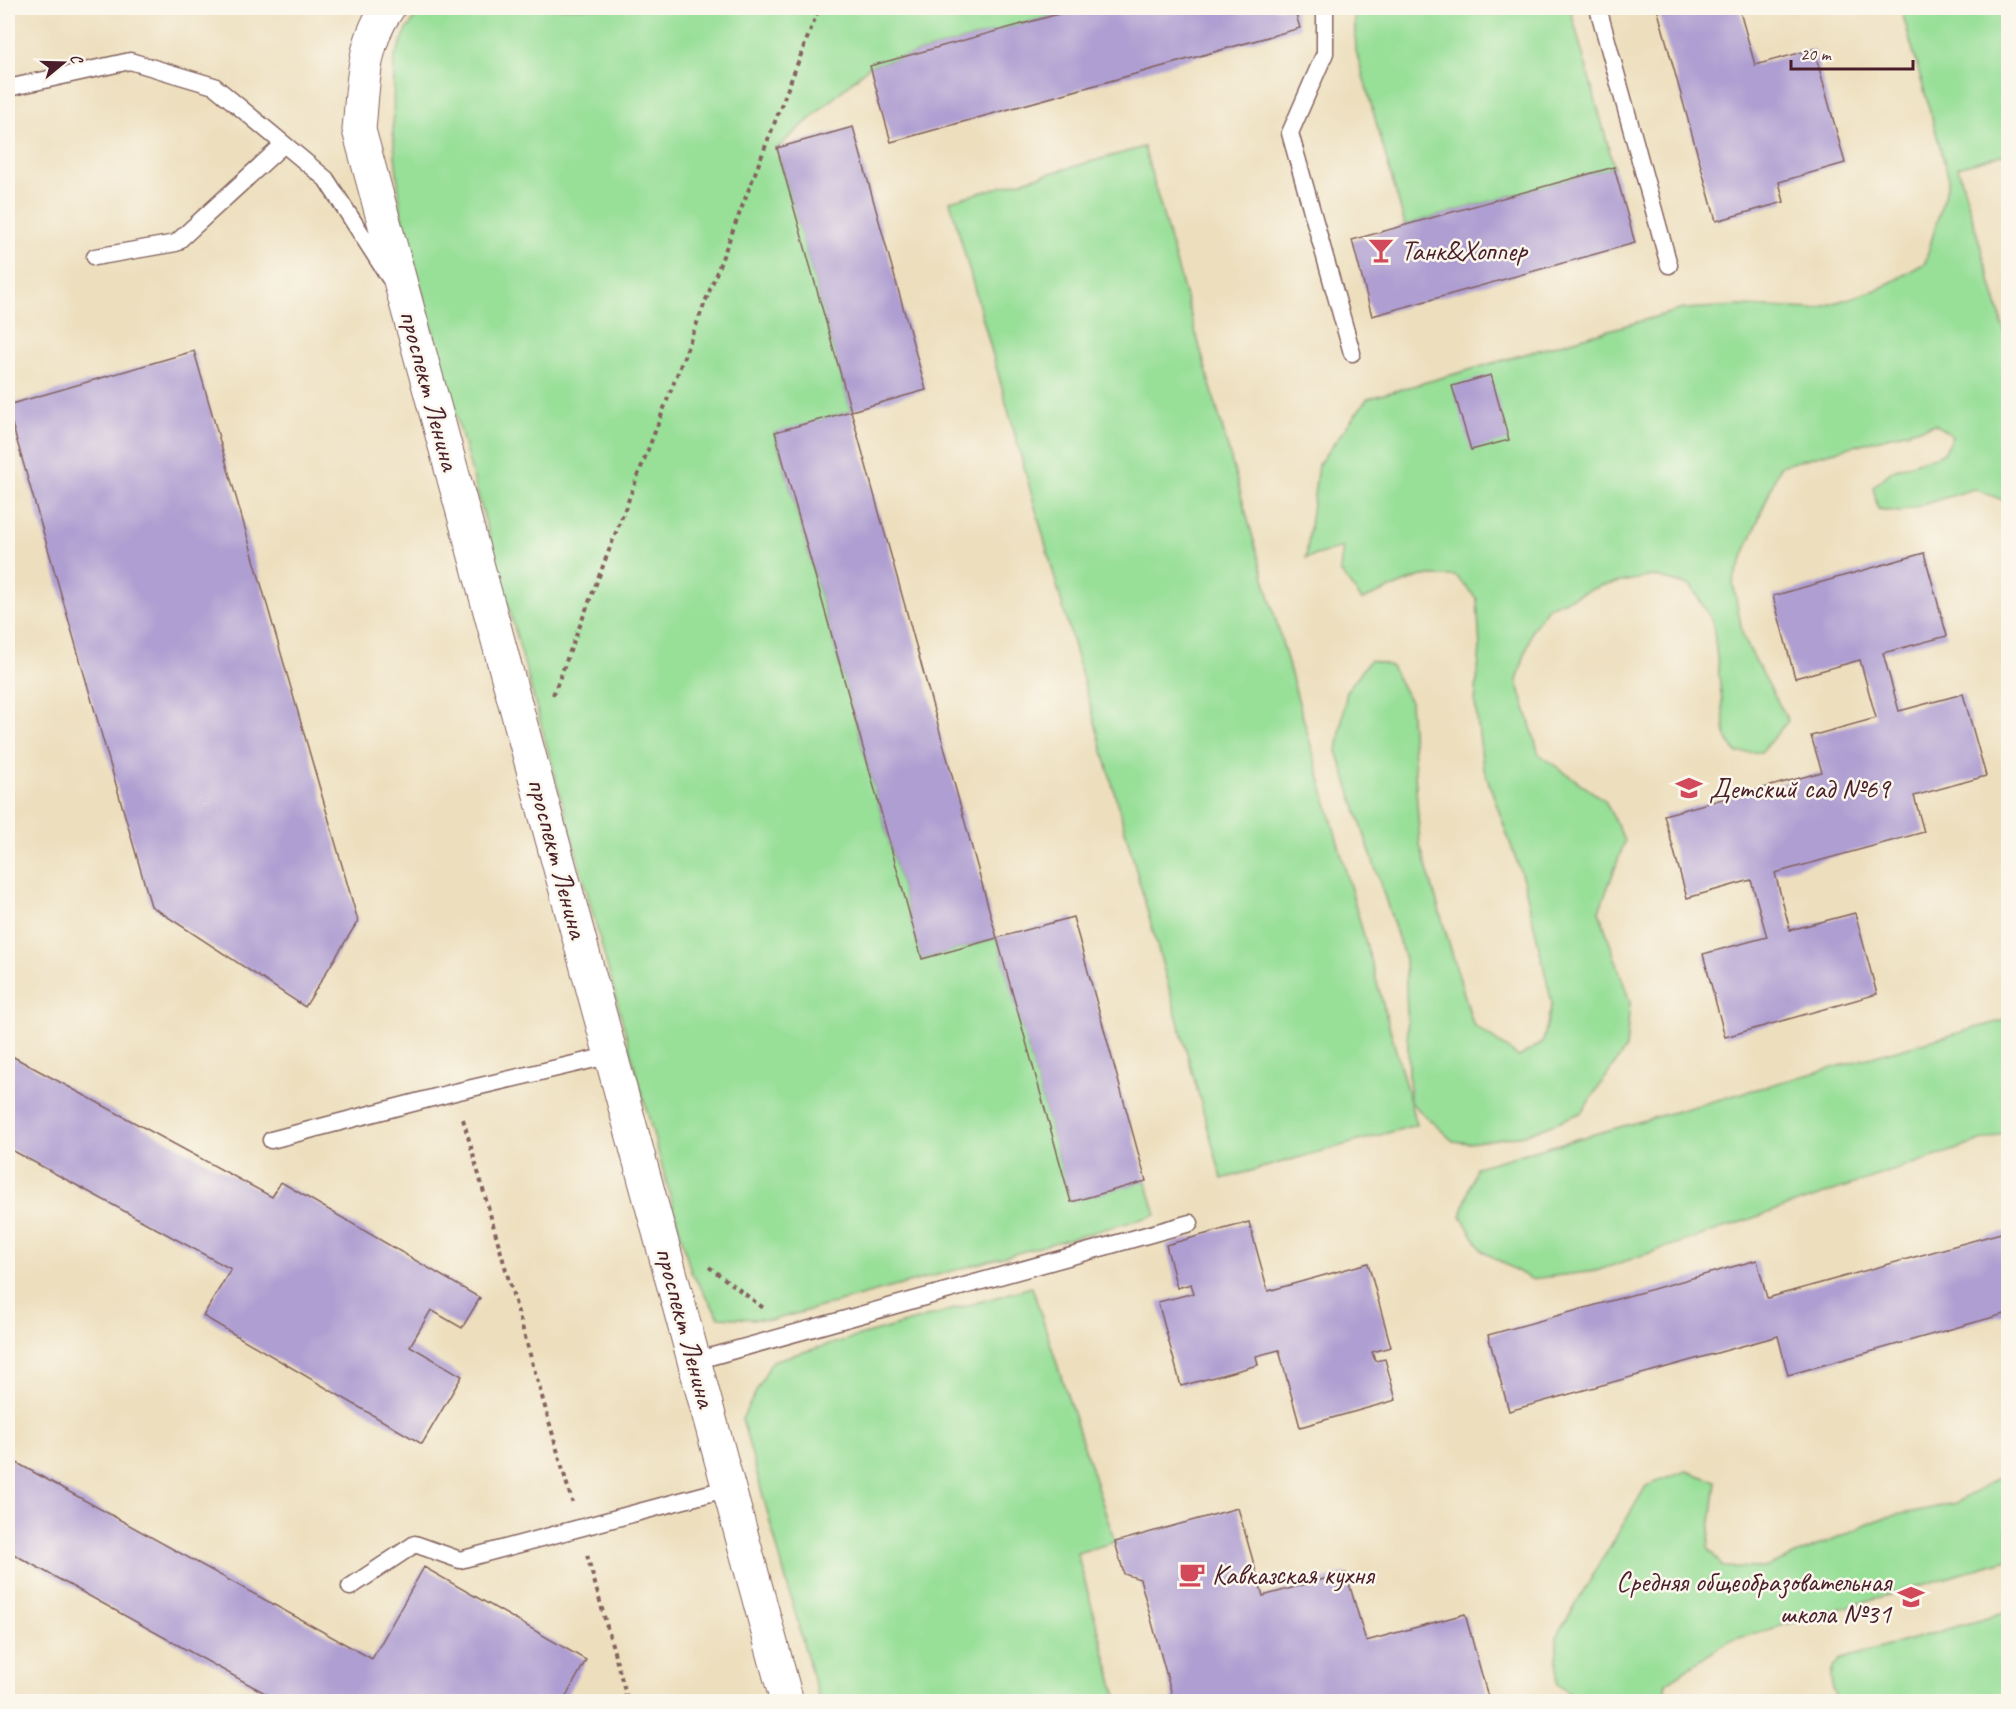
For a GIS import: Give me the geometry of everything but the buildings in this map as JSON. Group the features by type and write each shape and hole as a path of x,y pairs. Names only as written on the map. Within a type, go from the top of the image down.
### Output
{"street":[{"name":"проспект Ленина","path":"382,10 366,53 359,130 787,1701"}],"lane":[{"path":"1325,8 1324,53 1290,133 1352,353"},
{"path":"1598,8 1670,265"},
{"path":"8,88 130,61 214,86 326,179 407,305"},
{"path":"95,257 176,243 284,144"},
{"path":"271,1140 455,1092 612,1055"},
{"path":"695,1361 1190,1223"},
{"path":"350,1587 415,1544 460,1560 729,1488"}],"path":[{"path":"548,706 819,8"},
{"path":"455,1092 628,1701"},
{"path":"708,1266 796,1332"}],"green space":[{"path":"422,8 1080,8 870,66 777,148 851,411 775,433 922,959 997,938 1071,1201 1146,1181 1156,1215 773,1320 719,1317 691,1272 401,214 393,134 394,59 407,29"},
{"path":"1354,8 1570,8 1614,167 1405,225 1356,51"},
{"path":"1901,8 2008,8 2008,153 1958,167 2005,333 2008,333 2008,507 2003,500 1974,489 1899,512 1878,509 1873,487 1893,470 1944,453 1952,436 1935,424 1780,466 1733,582 1743,637 1788,721 1761,752 1736,753 1726,737 1713,622 1691,586 1652,576 1600,586 1548,607 1532,630 1517,681 1539,754 1605,801 1625,841 1599,911 1630,1002 1626,1048 1581,1113 1524,1135 1469,1143 1453,1141 1410,1102 1416,1125 1222,1179 950,201 1144,147 1410,1101 1405,959 1337,751 1347,690 1370,660 1391,666 1410,702 1420,845 1473,1024 1519,1057 1543,1042 1552,1003 1524,882 1483,766 1475,703 1480,648 1477,599 1456,576 1421,576 1362,600 1340,571 1343,547 1306,558 1318,465 1367,399 1683,309 1738,306 1815,309 1879,289 1925,263 1949,179"},
{"path":"2008,1019 2008,1132 1596,1271 1531,1279 1482,1251 1461,1216 1476,1167"},
{"path":"1032,1287 1115,1542 1077,1553 1118,1701 819,1701 742,1419 772,1361"},
{"path":"1686,1471 1716,1481 1708,1548 1723,1567 1765,1568 1883,1518 1956,1503 2008,1472 2008,1560 1729,1641 1666,1683 1666,1701 1579,1701 1557,1684 1557,1636 1646,1486"},
{"path":"2008,1612 2008,1701 1837,1701 1831,1675 1839,1660"}],"place":[{"name":"Танк&Хоппер","path":"1381,250"},
{"name":"Детский сад №69","path":"1689,788"},
{"name":"Кавказская кухня","path":"1192,1574"},
{"name":"Средняя общеобразовательная школа №31","path":"1911,1597"}]}
